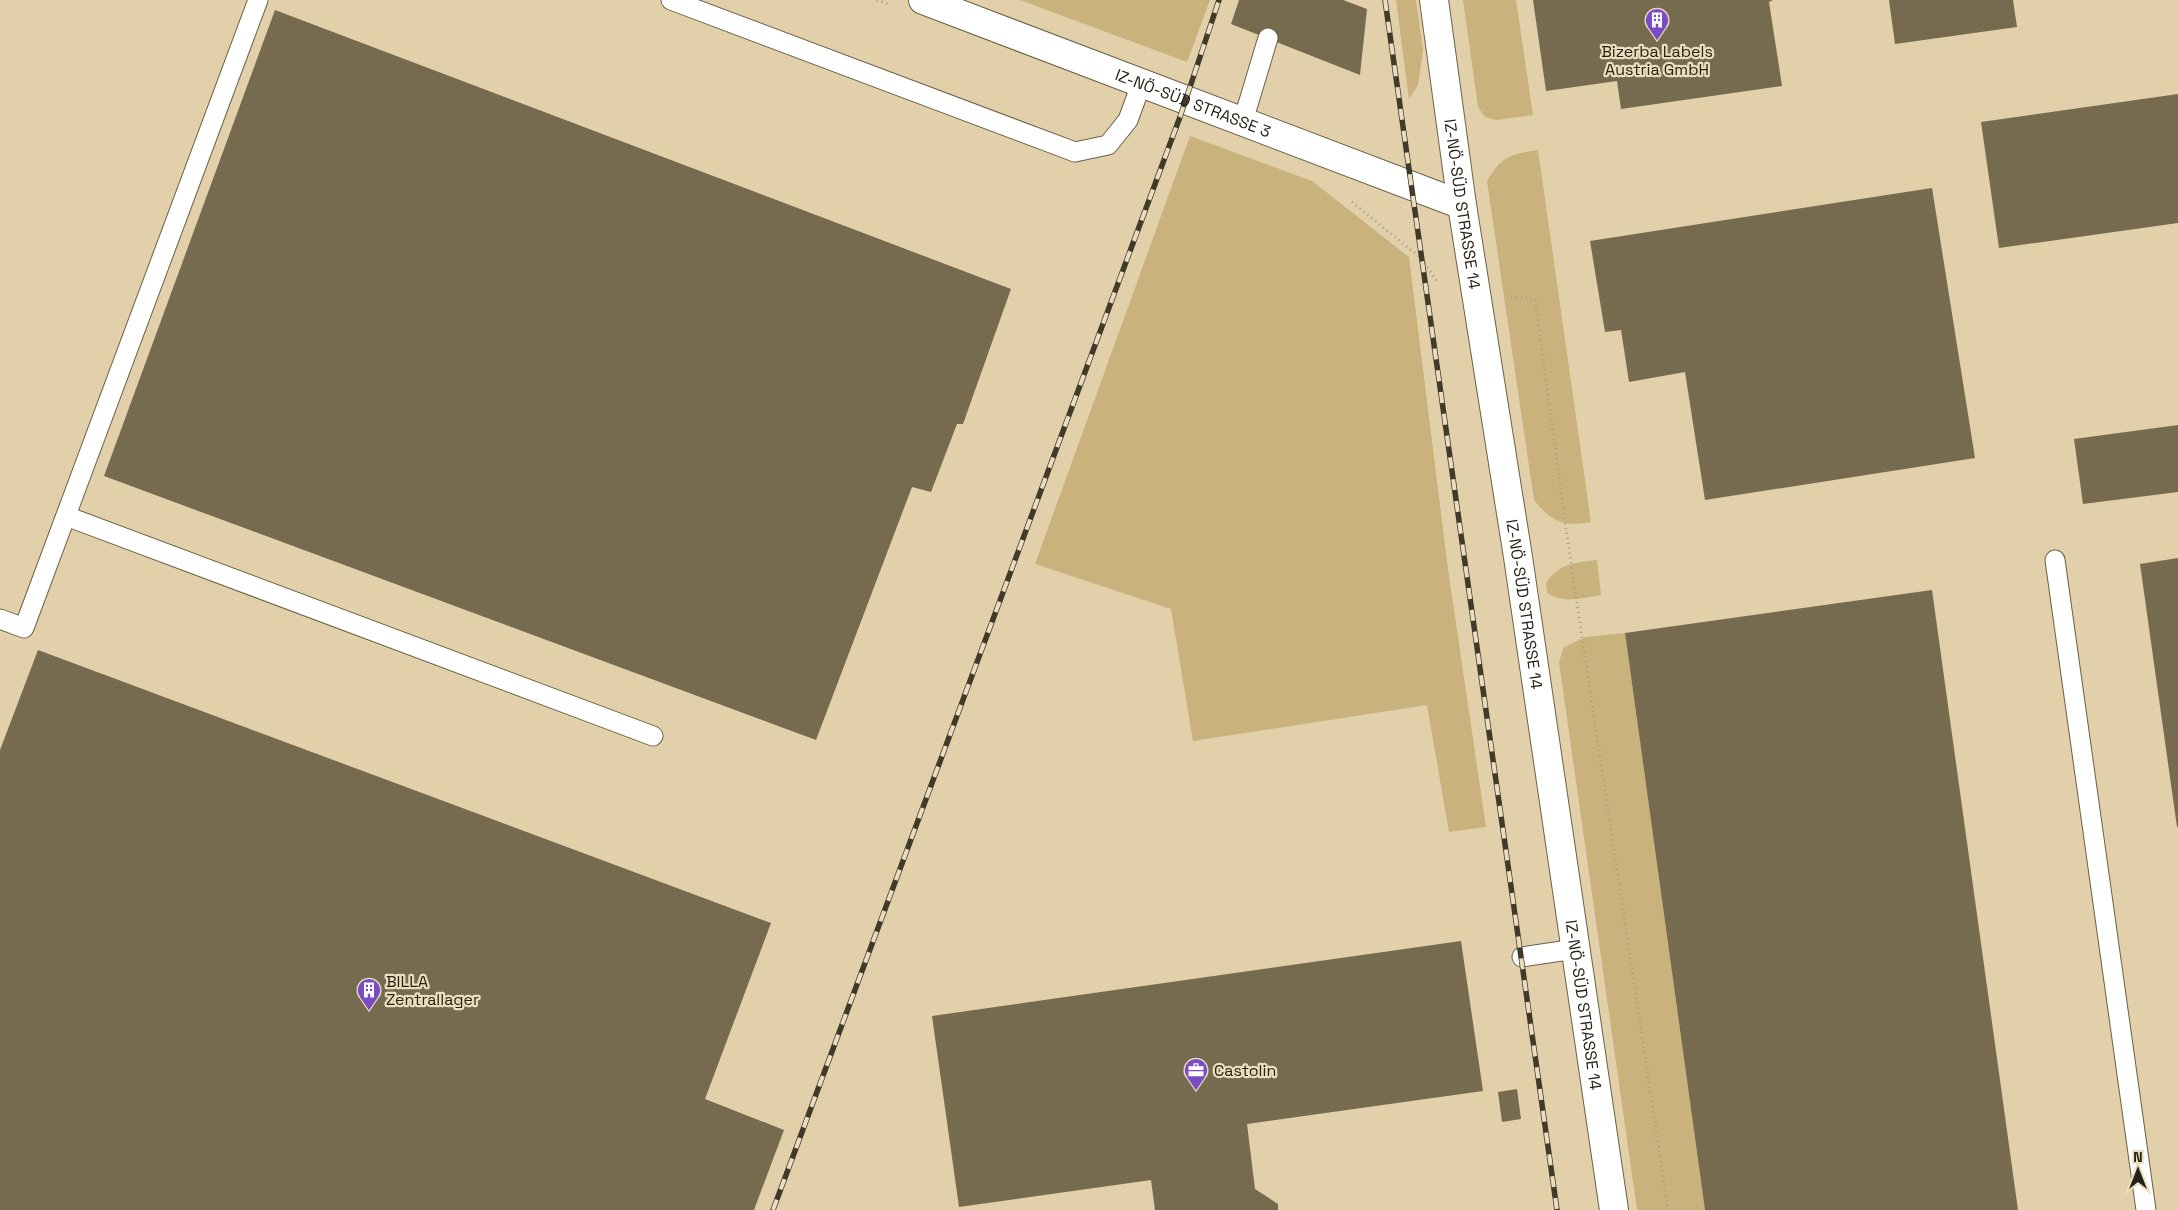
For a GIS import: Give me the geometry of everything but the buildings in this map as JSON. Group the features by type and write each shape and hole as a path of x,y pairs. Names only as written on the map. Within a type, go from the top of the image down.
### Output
{"street":[{"name":"IZ-NÖ-SÜD STRASSE 3","path":"923,0 1462,205"},
{"name":"IZ-NÖ-SÜD STRASSE 14","path":"1434,0 1462,205 1520,566 1614,1210"}],"lane":[{"path":"0,619 24,628 258,0"},
{"path":"671,0 1074,152 1108,145 1128,120 1142,82"},
{"path":"1243,121 1268,38"},
{"path":"66,516 653,736"},
{"path":"2055,560 2146,1210"},
{"path":"1522,957 1575,949"}],"path":[{"path":"1478,296 1535,298 1569,550 1668,1210"}],"shaded area":[{"path":"0,0 2178,0 2178,1210 0,1210"},
{"path":"1020,0 1210,0 1187,62"},
{"path":"1396,0 1416,0 1423,50 1418,85 1409,99"},
{"path":"1463,0 1516,0 1533,115 1496,120 1485,117 1478,107"},
{"path":"1190,136 1312,181 1409,257 1448,569 1486,827 1449,832 1427,705 1193,741 1171,609 1035,564"},
{"path":"1538,150 1591,522 1573,524 1559,521 1546,513 1534,500 1487,181 1502,161 1514,155"},
{"path":"1597,560 1601,595 1580,599 1566,599 1547,593 1546,583 1556,571 1568,565"},
{"path":"1625,633 1705,1210 1637,1210 1559,662 1564,647 1586,637"}],"railway":[{"path":"773,1210 1180,117 1219,0"},
{"path":"1385,0 1557,1210"}],"place":[{"name":"Bizerba Labels Austria GmbH","path":"1657,41"},
{"name":"BILLA Zentrallager","path":"369,1011"},
{"name":"Castolin","path":"1196,1091"}]}
